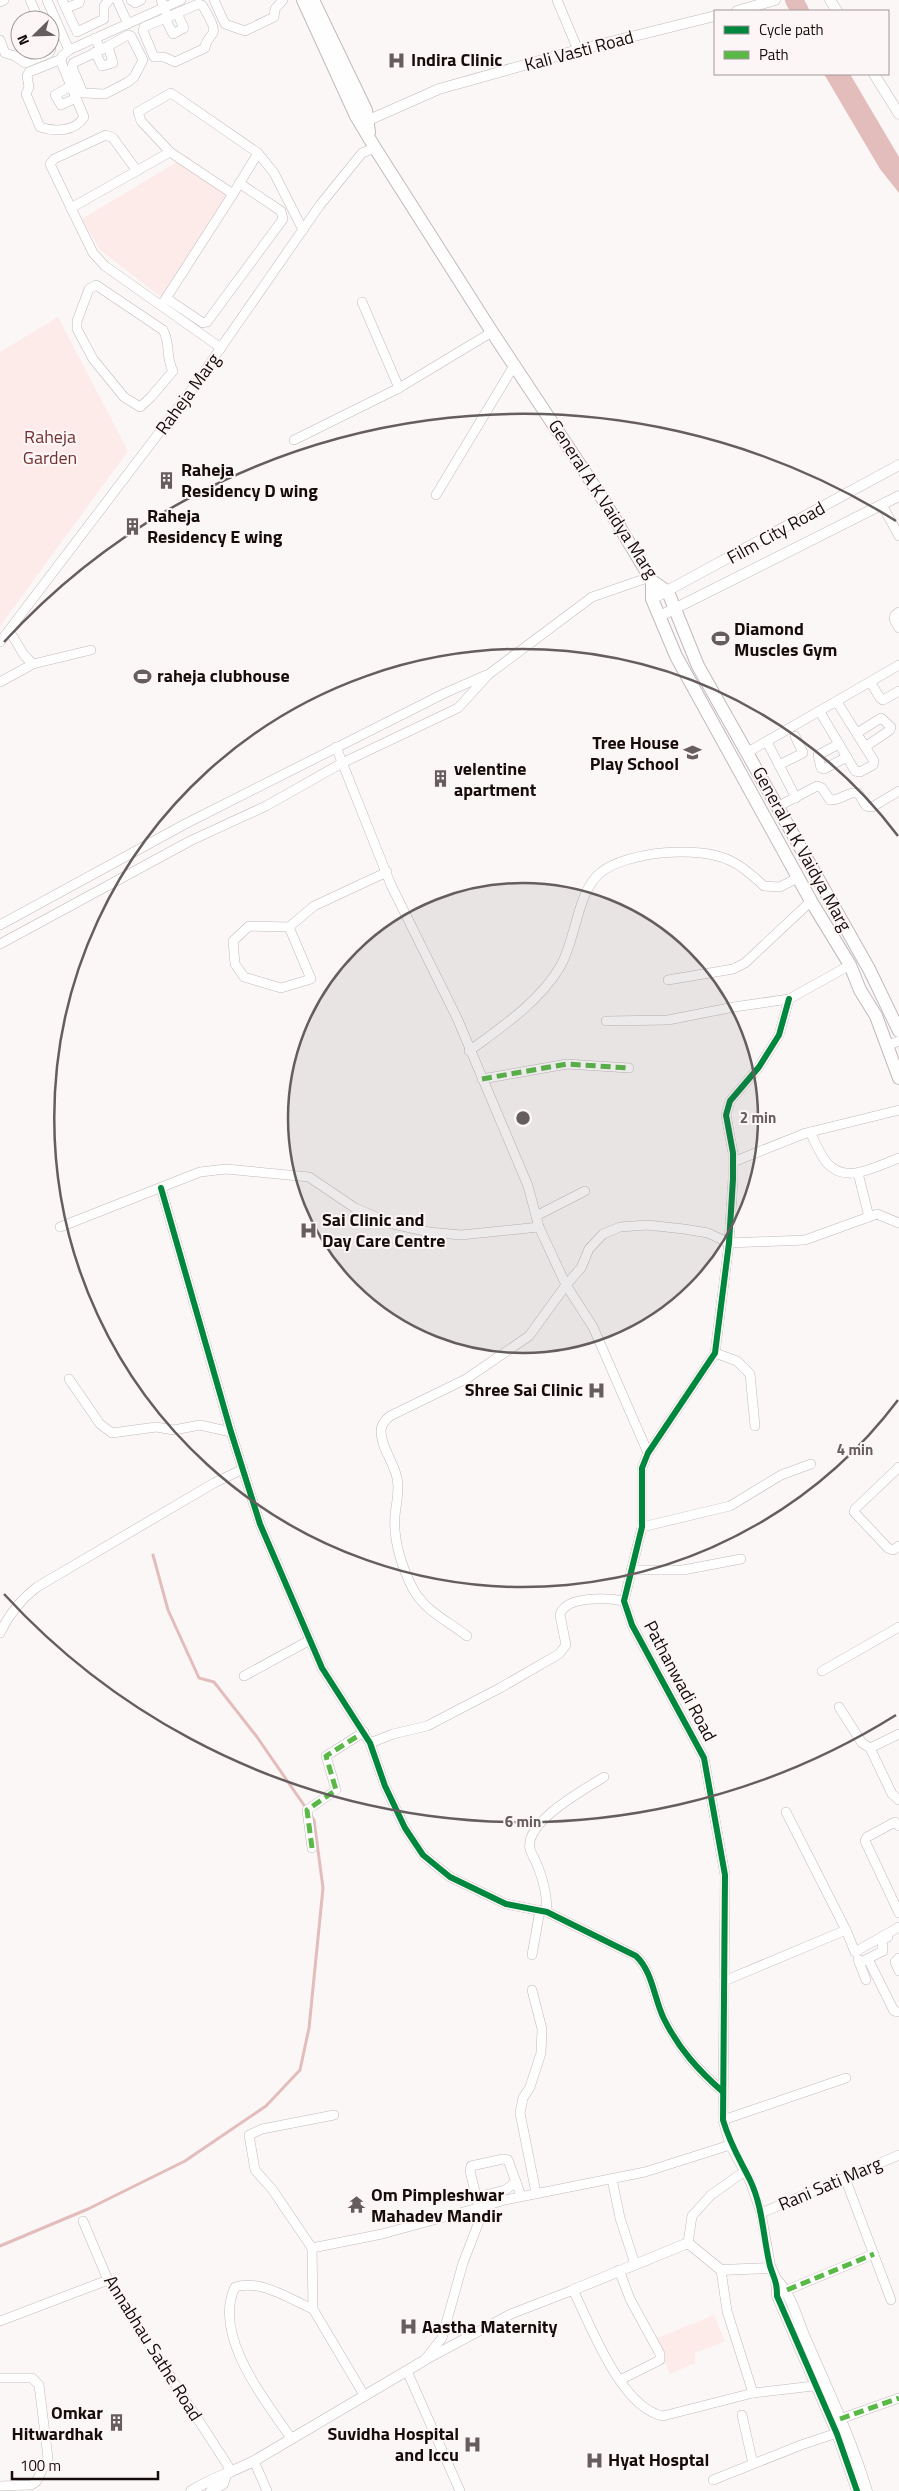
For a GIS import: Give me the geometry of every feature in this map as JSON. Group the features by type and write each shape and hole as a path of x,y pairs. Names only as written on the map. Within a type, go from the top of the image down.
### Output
{"main road":[{"name":"General A K Vaidya Marg","path":"303,0 373,143 492,332 516,364 604,501 651,579 668,592 698,666 869,970 899,1031"},
{"name":"General A K Vaidya Marg","path":"313,0 366,110 364,122"},
{"path":"651,579 652,599"},
{"name":"General A K Vaidya Marg","path":"652,599 684,672 811,901 850,965 860,990 893,1043 899,1078"}],"street":[{"path":"0,2 4,0"},
{"path":"69,50 50,7 79,3 80,0"},
{"path":"64,4 77,32 104,19 104,6 109,0"},
{"path":"117,0 128,24"},
{"path":"130,0 134,3 141,0"},
{"path":"62,59 84,118 81,122 59,132 40,127 26,94 30,88 27,76 30,72 62,59 69,50 128,24 163,3 181,0"},
{"path":"214,0 224,24 245,31 274,17 275,9 283,0"},
{"path":"557,0 578,50"},
{"path":"742,10 775,0"},
{"path":"163,3 171,34 184,28 178,12"},
{"path":"198,4 202,5 213,28 213,33 206,40 202,50 175,62 164,57 154,57 142,31 144,27 167,17 198,4"},
{"name":"Kali Vasti Road","path":"364,122 438,89 578,50 714,16"},
{"path":"128,35 143,60 134,77 106,94 83,93 72,66 74,63 101,50 128,35"},
{"path":"96,38 101,50"},
{"path":"0,40 5,53 10,54"},
{"path":"21,60 25,63 32,60"},
{"path":"875,75 898,112"},
{"path":"71,86 55,95 61,105 76,98"},
{"path":"233,194 170,152 141,121 138,112 171,93 258,153 274,173 303,230"},
{"path":"137,171 113,138 106,135 54,159 50,164 93,253 120,278 203,323 207,322 283,219 281,211 239,183"},
{"name":"Raheja Marg","path":"0,642 10,632 221,348 320,205 362,153 373,143"},
{"path":"71,208 170,152"},
{"path":"164,302 258,153"},
{"path":"109,292 120,278"},
{"path":"96,285 109,292 163,330 169,340 168,361 173,372 151,398 140,407 124,397 93,359 77,329 79,315 92,286 96,285"},
{"path":"164,302 221,348"},
{"path":"362,302 399,388"},
{"path":"294,440 399,388 492,332"},
{"path":"436,494 516,364"},
{"name":"Film City Road","path":"652,599 899,465"},
{"name":"Film City Road","path":"660,616 676,610 899,496"},
{"path":"882,505 899,536"},
{"path":"0,944 190,840 266,806 342,763 458,708 488,674 592,597 651,579"},
{"path":"899,612 894,615 894,619 899,628"},
{"path":"10,632 24,655 33,664"},
{"path":"0,682 33,664 91,650"},
{"path":"748,752 871,683 899,665"},
{"path":"0,925 187,822 445,693 488,674"},
{"path":"871,683 880,698 884,700 899,691"},
{"path":"820,712 856,771 860,772 873,765 874,761 866,747 837,702"},
{"path":"857,734 881,718 890,727 890,730 866,747"},
{"path":"779,765 803,753 795,736"},
{"path":"767,742 796,798"},
{"path":"839,744 818,756 822,768 824,769 847,756"},
{"path":"336,747 387,872 457,1018 528,1186 539,1227 566,1285 593,1328 648,1453"},
{"path":"777,807 817,786 822,788 830,800 836,801 854,792 858,793 866,806 872,807 899,791"},
{"path":"470,1051 538,996 561,966 572,939 587,889 600,873 630,859 692,852 730,860 764,886 780,887 799,877"},
{"path":"288,927 311,979 281,988 244,977 235,964 233,940 249,926 288,927 314,906 387,872"},
{"path":"668,980 733,969 745,963 811,901"},
{"path":"606,1021 668,1020 734,1007 789,999 850,965"},
{"path":"370,1743 393,1734 427,1726 500,1688 559,1654 566,1645 560,1615 566,1607 596,1598 624,1601 642,1527 642,1468 648,1453 715,1353 729,1243 733,1162 726,1115 730,1101 760,1067 778,1035 789,999"},
{"path":"482,1079 567,1064 629,1068"},
{"path":"733,1162 810,1132 899,1110"},
{"path":"810,1132 826,1162 842,1173 858,1173 899,1158"},
{"path":"60,1227 200,1172 226,1169 258,1170 309,1177 355,1208 393,1224 429,1232 460,1236 539,1227"},
{"path":"858,1173 869,1217"},
{"path":"160,1188 231,1432 260,1524 322,1668 370,1743 384,1786 405,1828 423,1856 450,1877 506,1904 544,1911 636,1956 644,1964 664,2018 678,2044 696,2068 723,2092"},
{"path":"536,1216 585,1191"},
{"path":"467,1636 447,1621 432,1613 414,1591 402,1566 395,1517 398,1497 397,1478 381,1430 384,1421 390,1416 466,1379 529,1336 566,1285 581,1268 589,1249 602,1234 620,1227 647,1225 684,1229 708,1234 729,1243 805,1240 877,1214 899,1222"},
{"path":"715,1353 737,1361 750,1374 755,1426"},
{"path":"69,1379 100,1424 112,1433 156,1426 174,1430 200,1424 231,1432"},
{"path":"642,1527 730,1506 781,1475 811,1464"},
{"path":"899,1467 855,1508 854,1512 888,1548 893,1550 899,1546"},
{"path":"0,1633 7,1618 24,1597 37,1587 179,1503 243,1469"},
{"path":"631,1570 683,1570 741,1559"},
{"name":"Pathanwadi Road","path":"624,1601 632,1625 704,1758 726,1875 723,2120 730,2145 745,2171 761,2213 771,2268"},
{"path":"822,1671 899,1627"},
{"path":"244,1676 310,1640"},
{"path":"839,1707 862,1743 870,1748 892,1794 899,1800"},
{"path":"312,1848 307,1810 336,1790 326,1756 364,1732"},
{"path":"870,1748 899,1734"},
{"path":"532,1955 544,1911 547,1891 531,1851 529,1841 533,1832 562,1804 604,1777"},
{"path":"786,1812 846,1930 866,1980"},
{"path":"899,1826 894,1822 866,1837 865,1841 899,1912"},
{"path":"855,1952 899,1927"},
{"path":"724,1981 846,1930"},
{"path":"859,1963 882,1951 882,1940 899,1932"},
{"path":"899,1958 895,1962 899,1971"},
{"path":"868,1959 894,2011 899,2012"},
{"path":"532,1990 540,2012 542,2029 541,2053 530,2087 523,2098 520,2113 536,2193"},
{"path":"723,2120 846,2078"},
{"path":"334,2114 262,2129 249,2134 255,2170 272,2189 312,2248 313,2309 364,2395"},
{"path":"312,2248 382,2234 521,2196 662,2168 730,2145"},
{"name":"Rani Sati Marg","path":"761,2213 899,2155"},
{"path":"425,2360 442,2338 463,2263 482,2207 476,2197 470,2171 471,2166 503,2159 508,2160 521,2196"},
{"path":"688,2243 692,2216 712,2195 745,2171"},
{"path":"845,2178 891,2300"},
{"path":"612,2179 620,2218 635,2264"},
{"path":"476,2197 505,2190 516,2182"},
{"name":"Annabhau Sathe Road","path":"83,2221 108,2280 229,2473"},
{"path":"191,2491 218,2475 229,2473 254,2461 425,2360 511,2314 688,2243"},
{"path":"688,2243 721,2270 771,2268 776,2279 787,2290 820,2386 840,2419 841,2432"},
{"path":"787,2290 874,2254"},
{"path":"619,2270 630,2299 660,2354 660,2360 620,2380"},
{"path":"721,2270 727,2311 753,2393"},
{"path":"776,2279 777,2296 841,2432 857,2477 867,2491"},
{"path":"0,2321 108,2280"},
{"path":"292,2438 257,2390 239,2353 231,2330 229,2300 235,2287 245,2284 258,2285 313,2309"},
{"path":"573,2290 612,2370 640,2406 650,2413 663,2416 753,2393 820,2386"},
{"path":"407,2371 460,2491"},
{"path":"0,2378 32,2378 39,2385 48,2458 36,2482 0,2486"},
{"path":"840,2419 899,2398"},
{"path":"742,2414 753,2464"},
{"path":"713,2480 801,2445 841,2432"},
{"path":"254,2461 267,2491"},
{"path":"211,2491 224,2484 229,2473"},
{"path":"857,2477 857,2491"}],"green space":[{"path":"187,156 233,194 161,297 100,250 82,219"},
{"name":"Raheja Garden","path":"58,317 128,451 0,626 0,352"},
{"path":"714,2315 725,2341 695,2353 695,2363 670,2374 655,2339"}],"shaded area":[{"path":"825,75 851,75 899,157 899,193 880,169"}],"waterway":[{"path":"794,0 799,10"},
{"path":"153,1555 168,1610 199,1678 214,1682 257,1737 306,1808"},
{"path":"0,2246 88,2209 185,2161 266,2106 300,2070 309,2028 323,1888 314,1820 310,1814"}],"marked path":[{"path":"482,1079 567,1064 629,1068"},
{"path":"312,1848 307,1810 336,1790 326,1756 364,1732"},
{"path":"787,2290 874,2254"},
{"path":"840,2419 899,2398"}],"cycle path":[{"path":"789,999 779,1035 759,1067 730,1101 726,1115 733,1153 733,1179 729,1243 715,1353 648,1453 642,1468 642,1527 624,1601 632,1625 704,1758 725,1875 723,2120 758,2201 770,2266 776,2283 777,2296 837,2434 857,2491"},
{"path":"161,1188 231,1432 260,1524 322,1668 370,1743 385,1786 405,1828 423,1855 450,1877 506,1904 547,1912 636,1956 646,1970 664,2019 676,2040 705,2076 723,2092"}],"place":[{"name":"Indira Clinic","path":"397,60"},
{"name":"Raheja Residency D wing","path":"167,480"},
{"name":"Raheja Residency E wing","path":"133,526"},
{"name":"Diamond Muscles Gym","path":"720,639"},
{"name":"raheja clubhouse","path":"143,676"},
{"name":"Tree House Play School","path":"693,753"},
{"name":"velentine apartment","path":"440,779"},
{"name":"Sai Clinic and Day Care Centre","path":"308,1230"},
{"name":"Shree Sai Clinic","path":"597,1390"},
{"name":"Om Pimpleshwar Mahadev Mandir","path":"357,2205"},
{"name":"Aastha Maternity","path":"408,2327"},
{"name":"Omkar Hitwardhak","path":"117,2423"},
{"name":"Suvidha Hospital and Iccu","path":"473,2444"},
{"name":"Hyat Hosptal","path":"594,2460"}]}
